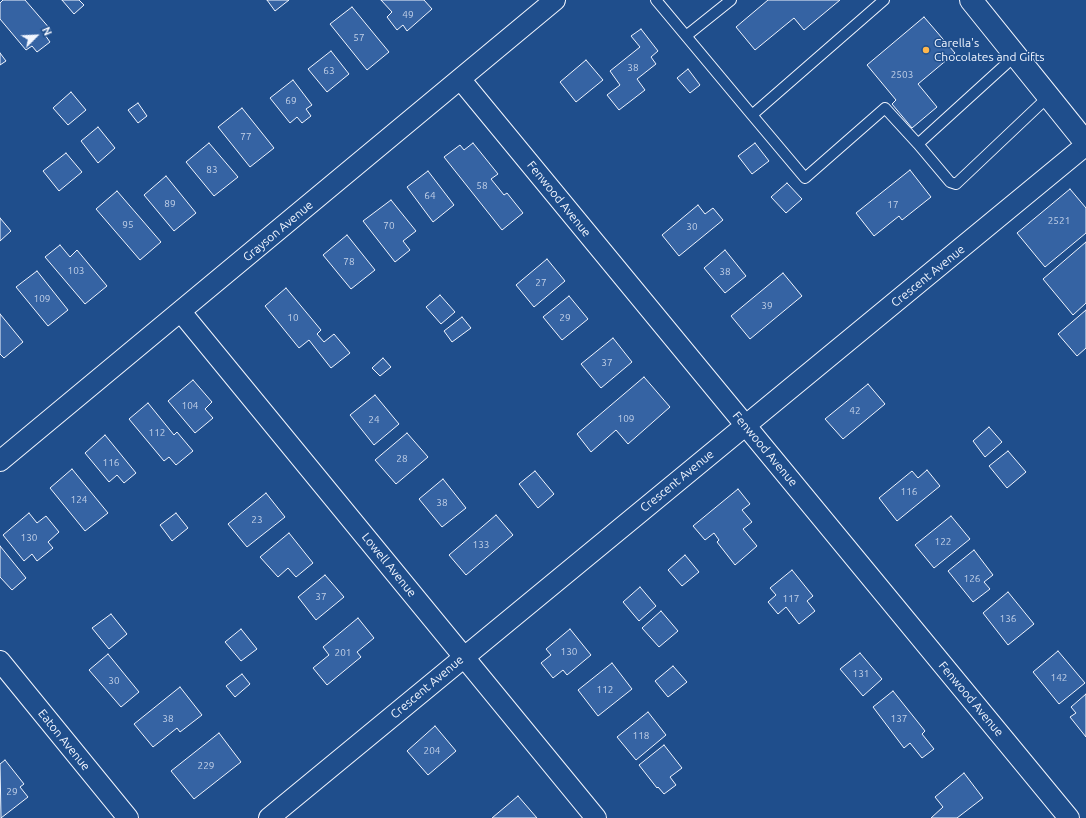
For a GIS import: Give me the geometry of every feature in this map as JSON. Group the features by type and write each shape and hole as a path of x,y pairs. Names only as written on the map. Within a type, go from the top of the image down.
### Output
{"main road":[{"path":"971,0 1086,144"}],"street":[{"name":"Grayson Avenue","path":"0,461 461,80 555,0"},
{"name":"Fenwood Avenue","path":"461,80 1069,818"},
{"name":"Crescent Avenue","path":"269,818 1086,144"},
{"name":"Lowell Avenue","path":"181,312 596,818"},
{"name":"Eaton Avenue","path":"0,661 128,818"}],"lane":[{"path":"656,0 805,178 885,108 950,182 956,184 1049,96"},
{"path":"686,36 731,0"},
{"path":"752,115 884,0"},
{"path":"918,144 1016,56"}],"building":[{"path":"3,0 25,0 51,30 45,35 50,42 37,52 32,46 26,50 0,19 0,3"},
{"path":"62,0 79,0 84,5 74,14"},
{"path":"267,0 289,0 275,11"},
{"path":"381,0 424,0 432,9 407,31 403,25 397,30 387,17 392,12"},
{"path":"768,0 840,0 804,30 794,18 755,50 736,27"},
{"path":"352,7 389,52 367,70 330,24"},
{"path":"924,17 955,53 918,84 937,107 912,128 892,104 896,100 867,65"},
{"path":"641,29 658,51 651,57 656,64 637,79 645,90 619,110 607,95 620,85 610,71 640,47 631,36"},
{"path":"331,51 349,74 327,92 308,69"},
{"path":"0,53 6,61 0,65"},
{"path":"586,60 603,80 576,102 560,82"},
{"path":"688,69 700,85 690,93 677,78"},
{"path":"293,80 312,105 306,109 311,116 302,123 297,117 290,123 270,98"},
{"path":"71,92 86,110 68,125 53,108"},
{"path":"138,103 147,116 138,123 128,110"},
{"path":"242,108 274,148 250,167 218,127"},
{"path":"98,127 115,148 98,163 81,141"},
{"path":"209,143 238,177 214,196 186,162"},
{"path":"473,143 498,174 491,179 504,195 507,193 523,213 502,230 444,157 460,145 464,150"},
{"path":"755,143 769,161 752,174 738,156"},
{"path":"66,153 82,172 59,191 43,171"},
{"path":"910,170 931,197 902,220 899,216 874,236 856,213"},
{"path":"428,171 454,205 433,222 407,187"},
{"path":"166,176 196,213 174,231 144,195"},
{"path":"787,183 802,199 786,213 771,197"},
{"path":"1070,189 1086,208 1086,233 1045,267 1017,233"},
{"path":"117,191 161,242 140,260 96,209"},
{"path":"391,200 416,231 403,241 410,250 395,262 363,221"},
{"path":"698,205 705,214 713,208 723,220 679,256 662,235"},
{"path":"0,218 11,231 0,241"},
{"path":"347,235 375,270 351,289 323,255"},
{"path":"1086,242 1086,303 1073,315 1043,279"},
{"path":"60,245 70,257 77,250 107,286 85,304 45,257"},
{"path":"725,250 746,276 725,293 704,268"},
{"path":"547,259 565,281 534,307 516,285"},
{"path":"37,271 68,310 48,326 16,287"},
{"path":"783,273 802,296 750,339 731,316"},
{"path":"286,288 321,330 317,334 324,342 334,334 350,353 331,368 309,340 299,348 265,306"},
{"path":"440,295 455,312 441,324 426,307"},
{"path":"569,296 588,319 562,340 543,317"},
{"path":"1086,310 1086,348 1077,356 1058,334"},
{"path":"0,314 23,342 4,358 0,354"},
{"path":"462,317 471,328 452,342 444,331"},
{"path":"613,338 632,362 601,388 581,364"},
{"path":"383,358 391,367 380,376 372,368"},
{"path":"644,377 670,407 628,444 616,430 591,452 577,434"},
{"path":"193,380 212,402 205,409 213,418 195,433 168,401"},
{"path":"868,384 885,404 843,439 825,419"},
{"path":"375,395 399,424 374,445 350,415"},
{"path":"148,403 174,435 177,432 193,451 176,465 169,457 164,461 129,419"},
{"path":"989,427 1002,442 985,457 973,441"},
{"path":"407,433 428,457 396,484 375,460"},
{"path":"105,435 136,473 124,483 117,475 109,482 85,453"},
{"path":"1008,451 1026,472 1007,488 989,466"},
{"path":"72,469 108,513 85,531 50,488"},
{"path":"927,470 940,486 897,521 879,498 912,471 918,478"},
{"path":"535,471 554,494 538,508 519,484"},
{"path":"443,479 466,508 442,527 419,499"},
{"path":"738,489 750,504 742,510 752,522 743,529 757,546 735,565 717,542 719,540 714,533 705,540 693,526"},
{"path":"266,493 285,517 247,547 228,524"},
{"path":"29,513 37,523 46,516 59,532 48,542 53,548 37,561 32,554 24,561 3,535"},
{"path":"176,513 188,528 172,541 160,525"},
{"path":"496,515 513,535 466,575 449,555"},
{"path":"951,516 970,539 934,568 915,545"},
{"path":"289,533 313,563 296,577 288,568 278,577 260,557"},
{"path":"0,546 26,578 12,590 0,577"},
{"path":"974,550 993,575 984,582 990,589 973,602 948,571"},
{"path":"685,555 699,572 682,586 668,570"},
{"path":"792,570 813,596 807,601 815,611 799,624 786,607 778,614 768,602 776,595 770,588"},
{"path":"325,575 344,597 316,620 298,597"},
{"path":"640,587 656,606 639,621 623,602"},
{"path":"1008,592 1034,624 1008,645 983,613"},
{"path":"661,611 678,631 659,647 642,628"},
{"path":"111,614 127,634 109,649 92,628"},
{"path":"358,618 374,638 357,652 361,657 327,685 313,668 329,655 323,647"},
{"path":"241,629 257,649 241,661 225,642"},
{"path":"570,629 591,655 567,675 563,670 553,678 541,663 551,655 546,649"},
{"path":"1058,651 1085,683 1059,704 1033,672"},
{"path":"860,653 882,679 863,696 840,669"},
{"path":"108,654 139,692 121,707 89,670"},
{"path":"612,663 632,689 598,716 578,690"},
{"path":"673,666 687,682 668,697 655,681"},
{"path":"242,674 250,684 235,697 226,686"},
{"path":"180,687 202,715 180,732 177,728 153,747 134,724"},
{"path":"893,691 925,731 922,734 934,749 922,758 910,743 904,748 873,707"},
{"path":"1086,694 1086,737 1070,717 1076,713 1071,707"},
{"path":"648,712 666,735 636,760 617,737"},
{"path":"435,726 456,751 428,775 407,751"},
{"path":"219,733 241,762 194,799 171,771"},
{"path":"664,745 682,768 670,777 676,785 664,794 658,787 657,788 639,765"},
{"path":"5,760 24,784 20,787 28,797 1,818 0,764"},
{"path":"964,773 983,798 957,818 931,818 943,807 935,797"},
{"path":"518,796 537,818 492,818"}],"place":[{"name":"Carella's Chocolates and Gifts","path":"926,50"}]}
